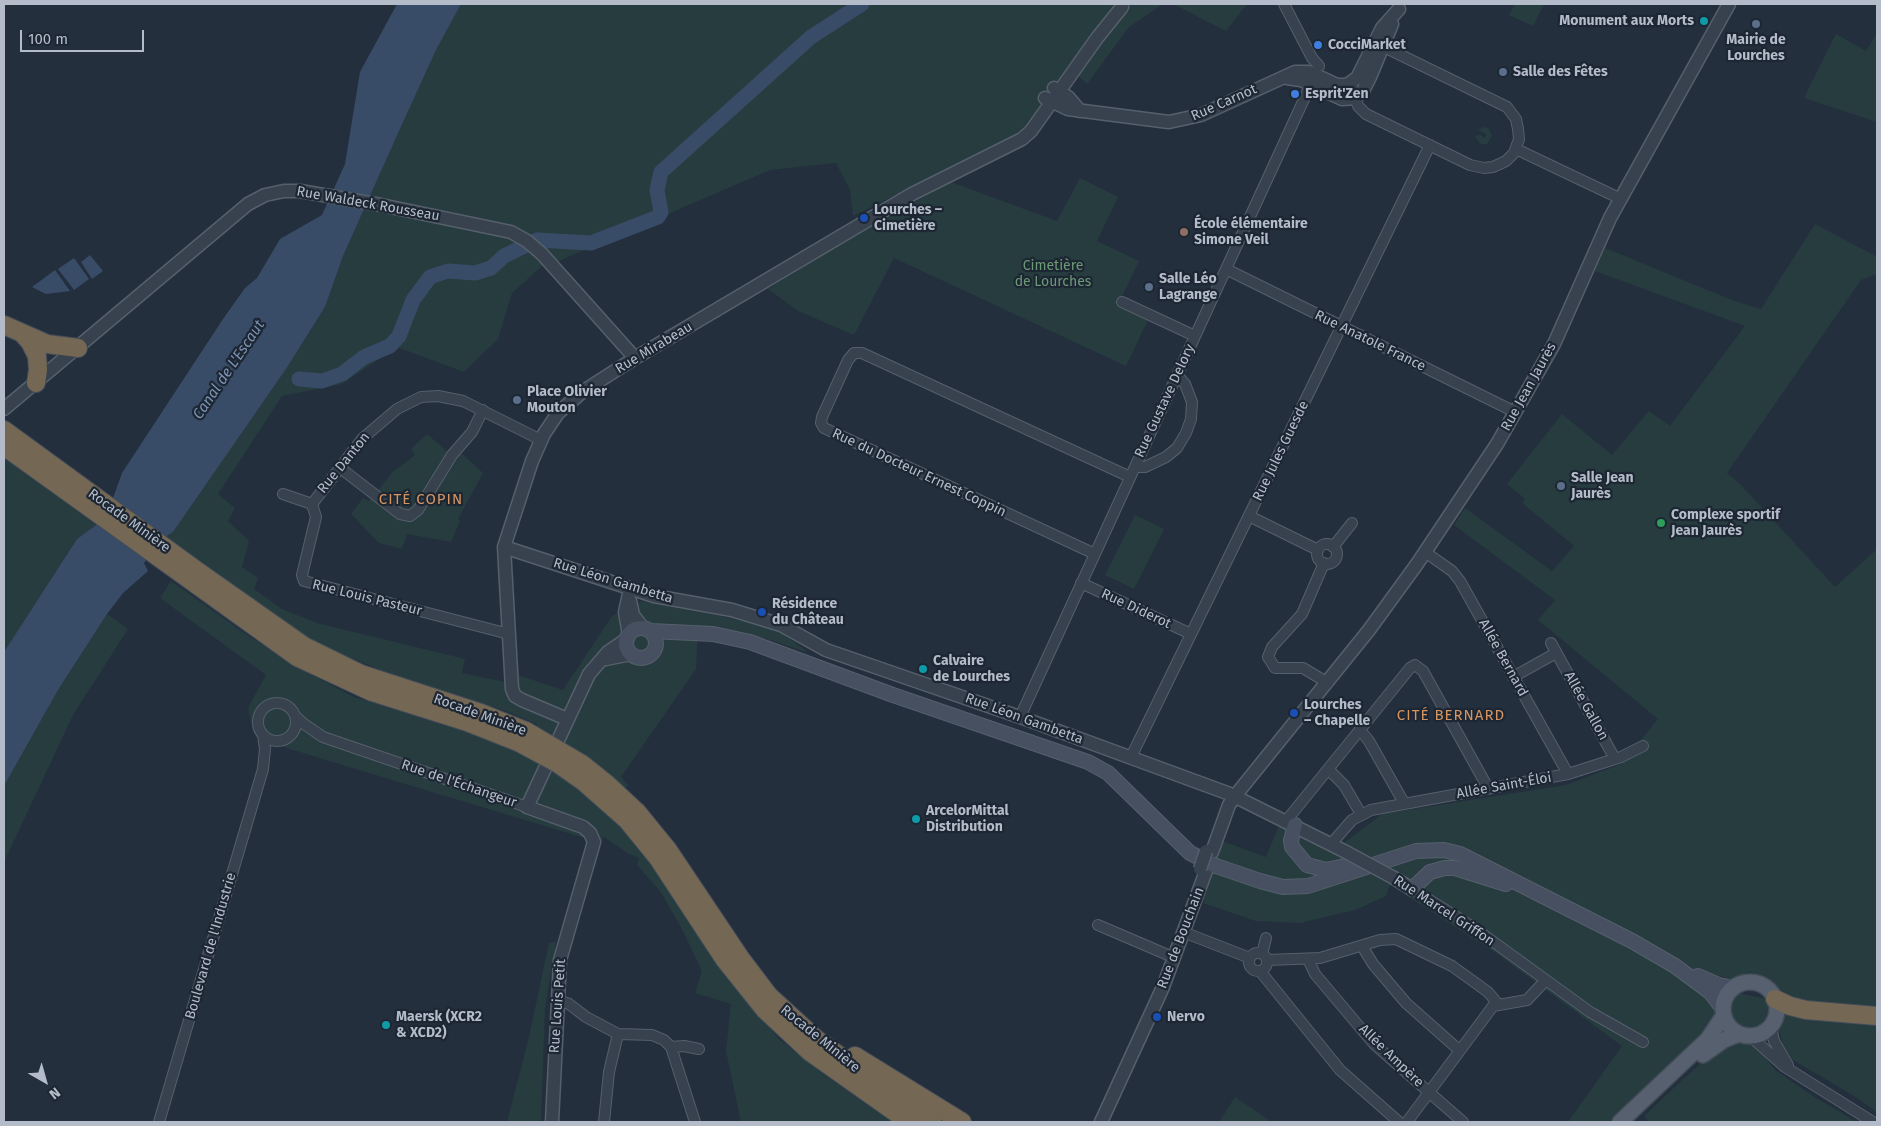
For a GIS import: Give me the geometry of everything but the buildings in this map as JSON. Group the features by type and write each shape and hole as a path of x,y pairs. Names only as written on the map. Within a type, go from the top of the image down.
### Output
{"highway":[{"path":"4,325 47,344 78,348"},
{"path":"21,332 30,342 37,356 38,370 36,383"},
{"name":"Rocade Minière","path":"7,438 61,480 192,575 291,637 339,664 384,682 497,718 523,737 562,751 588,769 680,867 741,959 769,996 803,1029 932,1122"},
{"name":"Rocade Minière","path":"632,816 725,960 764,1010 810,1052 909,1122"},
{"path":"741,959 797,1014 819,1032 962,1122"},
{"path":"1775,999 1784,1004 1806,1010 1877,1016"}],"main road":[{"path":"694,634 672,639 646,657 638,658 631,654 626,646 628,637 636,629 721,635 750,642 886,692 1095,764 1114,778 1190,854 1260,882 1283,886 1308,886 1416,851 1436,850 1469,857 1675,966 1711,982 1734,988"},
{"path":"647,629 656,639 655,649"},
{"path":"1291,823 1292,847 1303,862 1316,868 1340,868 1405,844 1444,842 1466,847 1489,859 1534,890"},
{"path":"1412,889 1430,872 1450,867 1494,879 1581,915"},
{"path":"1675,966 1710,992 1724,1012 1731,1028 1745,1035"},
{"path":"1620,1122 1708,1039 1724,1012 1727,995 1734,988 1744,983 1758,983 1770,990 1775,999 1777,1013 1771,1026 1764,1032 1724,1040 1706,1053 1630,1122"}],"street":[{"path":"1284,4 1312,58 1315,75"},
{"name":"Rue Jean Jaurès","path":"1232,795 1328,683 1425,552 1515,412 1554,344 1621,199 1728,4"},
{"name":"Rue Mirabeau","path":"567,719 522,700 514,693 504,547 540,440 554,418 567,403 635,358 912,194 1008,145 1019,135 1048,100 1124,5"},
{"path":"1380,44 1504,105 1514,115 1518,123 1519,139 1516,148 1501,164 1484,168 1470,165 1366,114 1358,106 1351,83 1357,78 1380,44 1401,7"},
{"path":"1355,98 1363,91 1380,44"},
{"name":"Rue Carnot","path":"1048,100 1064,108 1158,122 1181,122 1207,113 1300,71 1315,75 1340,86 1351,83"},
{"name":"Rue Carnot","path":"1315,75 1342,99 1355,98"},
{"name":"Rue Gustave Delory","path":"1020,717 1315,75"},
{"path":"1056,89 1080,110"},
{"name":"Rue Jules Guesde","path":"1131,758 1430,145"},
{"path":"1516,148 1621,199"},
{"name":"Rue Waldeck Rousseau","path":"4,409 254,201 265,195 284,190 314,193 496,227 522,238 537,249 635,358"},
{"name":"Rue Anatole France","path":"1226,269 1515,412"},
{"path":"1122,302 1195,336"},
{"name":"Rue du Docteur Ernest Coppin","path":"1095,554 827,430 822,426 821,420 836,384 850,357 860,352 1132,472"},
{"path":"1132,472 1166,457 1177,448 1186,433 1191,419 1192,402 1185,384 1177,375"},
{"name":"Rue Danton","path":"283,494 312,504 339,467 373,428 398,408 415,399 427,396 453,398 482,410 540,440"},
{"path":"339,467 400,514 406,516 413,515 452,455 472,432 482,410"},
{"name":"Rue Louis Pasteur","path":"312,504 316,517 302,577 304,581 509,634"},
{"path":"1249,516 1318,550"},
{"path":"1333,546 1352,523"},
{"path":"1318,550 1324,545 1333,546"},
{"path":"1324,563 1332,562 1336,557 1333,546"},
{"name":"Rue Léon Gambetta","path":"504,547 630,589 663,598 732,610 786,627 826,650 1020,717 1232,795"},
{"path":"1318,550 1318,557 1324,563"},
{"name":"Allée Bernard","path":"1425,552 1457,577 1568,774"},
{"path":"1324,563 1302,614 1272,647 1268,657 1270,664 1275,668 1307,669 1328,683"},
{"name":"Rue Diderot","path":"1081,583 1192,634"},
{"path":"630,589 632,612 647,629"},
{"path":"527,807 585,680 608,652 628,637 625,612 630,589"},
{"name":"Allée Gallon","path":"1551,643 1616,759"},
{"path":"1513,677 1556,653"},
{"path":"595,666 612,656 631,654"},
{"path":"1291,823 1328,769 1410,668 1419,666 1488,788"},
{"path":"269,705 285,705 295,716 296,724 292,735 281,741 271,740 263,735 258,720 262,711 269,705"},
{"name":"Rue de l'Échangeur","path":"295,716 323,737"},
{"path":"1360,730 1369,741 1404,803"},
{"name":"Boulevard de l'Industrie","path":"263,735 265,749 263,769"},
{"name":"Rue de l'Échangeur","path":"292,735 323,737 580,826 592,836"},
{"name":"Boulevard de l'Industrie","path":"159,1122 263,769 272,751 281,741"},
{"name":"Allée Saint-Éloi","path":"1331,844 1342,829 1361,814 1404,803 1568,774 1616,759 1643,746"},
{"path":"1328,769 1344,784 1361,814"},
{"name":"Rue Marcel Griffon","path":"1232,795 1291,823 1394,878 1467,923 1590,1012 1643,1042"},
{"name":"Rue de Bouchain","path":"1102,1122 1175,958 1209,851 1232,795"},
{"name":"Rue Louis Petit","path":"552,1122 562,953 594,846 592,836"},
{"path":"1098,925 1175,958"},
{"path":"1183,932 1250,958"},
{"path":"1260,971 1266,965 1264,957 1266,938"},
{"path":"1250,958 1255,954 1264,957 1308,959 1385,939 1404,942 1457,969 1488,992 1498,1004"},
{"path":"1362,946 1373,964 1406,1003 1459,1050"},
{"path":"1250,958 1252,968 1260,971 1340,1070 1399,1122"},
{"name":"Allée Ampère","path":"1308,959 1316,974 1370,1040 1463,1122"},
{"path":"1407,1122 1491,1008 1498,1004 1527,1000 1546,980"},
{"path":"558,1000 569,1004 586,1017 618,1034 652,1035 664,1040 671,1047 695,1122"},
{"path":"1771,1026 1772,1035 1779,1052 1795,1073"},
{"path":"604,1122 610,1064 618,1034"},
{"path":"1745,1035 1795,1073 1869,1120"},
{"path":"671,1047 684,1046 699,1049"}],"green space":[{"path":"461,4 1163,4 1129,27 1087,84 1077,75 1042,120 1006,141 853,216 850,190 836,163 770,170 554,263 542,266 512,293 498,339 464,372 397,347 342,384 282,396 218,494 235,508 228,521 249,541 242,567 258,578 254,589 282,609 317,623 465,659 462,673 515,684 515,674 563,690 612,616 641,601 730,618 779,631 809,653 767,639 698,629 696,669 621,777 628,785 609,815 653,862 716,964 779,1039 820,1072 892,1122 741,1122 726,1051 731,1004 695,993 702,971 682,929 660,891 637,865 639,858 629,854 604,837 601,843 260,740 253,732 248,708 266,675 160,598 171,581 250,637 312,675 354,697 485,737 525,755 537,724 509,712 398,677 322,646 263,609 165,537 173,532 286,369 325,307 343,256 395,140 436,50"},
{"path":"1173,4 1247,4 1226,31"},
{"path":"1515,4 1544,4 1533,26 1509,15"},
{"path":"1877,33 1877,122 1804,98 1836,34 1866,51"},
{"path":"1484,127 1488,128 1492,136 1487,144 1480,144 1475,136 1480,135 1485,138 1486,134 1478,130"},
{"name":"Cimetière de Lourches","path":"1080,178 1118,197 1097,241 1139,261 1118,305 1148,320 1126,366 894,258 854,335 798,311 768,289 854,235 951,182 1057,221"},
{"path":"1815,224 1877,257 1877,274 1861,280 1727,473 1740,484 1835,587 1877,549 1877,1112 1793,1060 1783,1045 1779,1031 1783,1017 1783,997 1771,979 1749,972 1731,979 1712,974 1704,994 1717,1008 1717,1019 1699,1040 1657,1076 1613,1122 1568,1122 1622,1046 1496,953 1390,885 1386,896 1355,910 1300,923 1256,921 1203,903 1222,841 1266,857 1280,823 1332,852 1382,814 1566,785 1621,764 1658,719 1538,620 1555,600 1454,525 1465,508 1552,571 1574,546 1522,503 1525,499 1507,484 1562,414 1612,455 1649,411 1670,426 1745,326 1595,271 1605,248 1732,300 1761,309"},
{"path":"427,434 456,459 461,453 483,473 458,519 460,521 451,542 407,534 402,549 379,543 351,514 363,498 369,501 393,472 415,455 411,449"},
{"path":"4,458 96,525 77,539 4,652"},
{"path":"1135,515 1164,529 1134,589 1105,575"},
{"path":"107,614 128,629 73,715 4,862 4,786 58,690"},
{"path":"556,941 545,1008 541,1122 507,1122 529,1037 549,943"},
{"path":"1738,993 1767,999 1770,1014 1761,1026 1746,1029 1734,1021 1730,1006"},
{"path":"1744,1039 1753,1042 1775,1070 1813,1096 1857,1122 1649,1122 1644,1116 1714,1052"},
{"path":"1235,1097 1272,1122 1219,1122"}],"water":[{"name":"Canal de L'Escaut","path":"397,4 461,4 436,50 395,140 343,256 325,307 286,369 173,532 162,539 144,563 148,571 123,593 107,614 58,690 4,786 4,652 77,539 96,525 112,501 122,473 223,319 245,288 257,278 280,239 322,215 345,164 360,72"},
{"path":"90,255 103,271 92,279 81,262"},
{"path":"74,258 89,279 74,290 58,269"},
{"path":"55,270 70,291 46,294 32,287"}],"waterway":[{"path":"299,379 322,381 342,374 364,357 390,346 399,336 413,300 430,277 448,271 475,273 491,268 504,256 537,240 591,243 658,217 661,212 657,190 661,172 811,37 862,4"}],"place":[{"name":"Monument aux Morts","path":"1704,21"},
{"name":"Mairie de Lourches","path":"1756,24"},
{"name":"CocciMarket","path":"1318,45"},
{"name":"Salle des Fêtes","path":"1503,72"},
{"name":"Esprit'Zen","path":"1295,94"},
{"name":"Lourches – Cimetière","path":"864,218"},
{"name":"École élémentaire Simone Veil","path":"1184,232"},
{"name":"Salle Léo Lagrange","path":"1149,287"},
{"name":"Place Olivier Mouton","path":"517,400"},
{"name":"Salle Jean Jaurès","path":"1561,486"},
{"name":"Complexe sportif Jean Jaurès","path":"1661,523"},
{"name":"Résidence du Château","path":"762,612"},
{"name":"Calvaire de Lourches","path":"923,669"},
{"name":"Lourches – Chapelle","path":"1294,713"},
{"name":"ArcelorMittal Distribution","path":"916,819"},
{"name":"Nervo","path":"1157,1017"},
{"name":"Maersk (XCR2 & XCD2)","path":"386,1025"}],"district":[{"name":"CITÉ COPIN","path":"421,500"},
{"name":"CITÉ BERNARD","path":"1451,716"}]}
